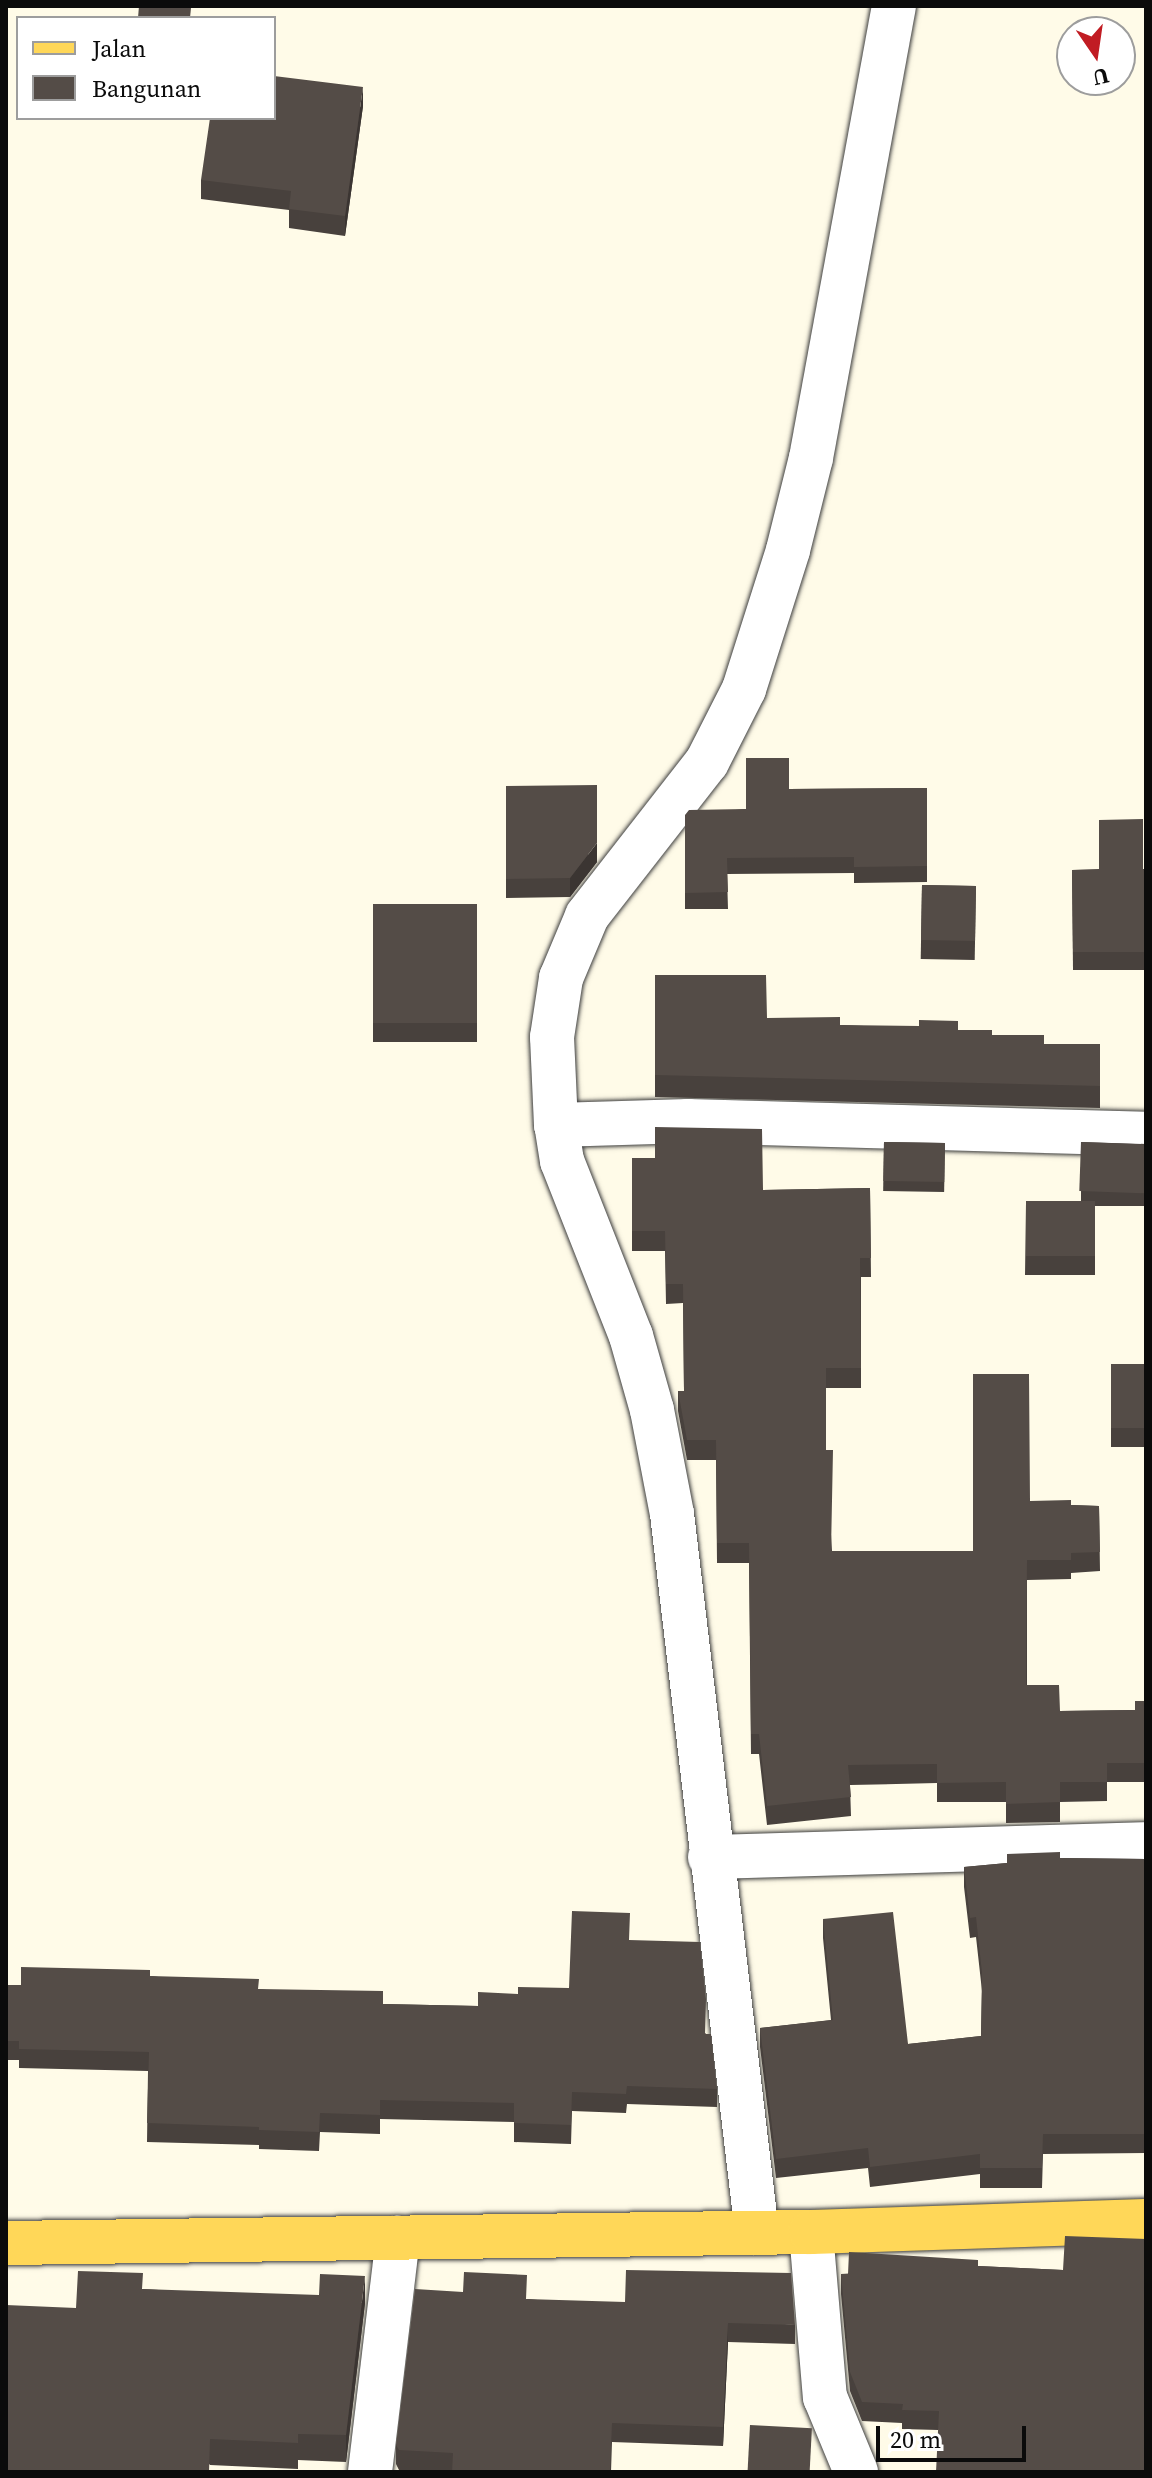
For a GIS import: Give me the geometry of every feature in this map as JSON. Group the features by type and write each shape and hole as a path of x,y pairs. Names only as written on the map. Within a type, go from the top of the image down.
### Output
{"main road":[{"path":"6,2243 811,2232 1146,2221"}],"street":[{"path":"757,2233 710,1857 672,1514 652,1410 631,1336 568,1183 556,1125 552,1037 561,978 587,916 707,762 744,689 788,550 811,458 846,282 894,6"},
{"path":"556,1125 688,1121 1146,1134"},
{"path":"710,1857 1146,1844"},
{"path":"811,2232 825,2397 856,2472"},
{"path":"370,2472 398,2238"}],"building":[{"path":"139,6 191,8 190,16 138,16"},
{"path":"276,76 363,87 345,216 289,209 291,191 201,180 210,120 276,120"},
{"path":"746,758 789,758 789,789 927,788 927,866 854,867 854,857 727,858 728,892 685,893 685,815 689,810 746,809"},
{"path":"597,785 597,843 570,878 506,879 506,786"},
{"path":"1143,819 1146,952 1073,952 1072,870 1099,869 1099,820"},
{"path":"922,885 976,886 975,941 921,940"},
{"path":"373,904 477,904 477,1023 373,1023"},
{"path":"655,975 766,975 767,1018 840,1017 840,1025 919,1026 919,1020 958,1021 958,1030 992,1030 992,1035 1044,1035 1044,1044 1100,1044 1100,1086 655,1075"},
{"path":"655,1127 762,1129 763,1190 870,1188 871,1258 860,1258 861,1368 826,1368 826,1450 833,1450 831,1551 973,1551 973,1374 1029,1374 1030,1501 1071,1500 1071,1505 1099,1506 1100,1552 1071,1553 1071,1560 1027,1560 1026,1685 1059,1685 1060,1711 1135,1710 1135,1701 1146,1701 1146,1763 1107,1763 1107,1782 1060,1782 1060,1802 1006,1804 1006,1782 937,1783 937,1764 848,1765 851,1797 767,1806 759,1734 751,1734 749,1543 717,1543 716,1440 687,1440 678,1391 684,1391 683,1284 666,1284 665,1231 632,1231 632,1158 655,1158"},
{"path":"884,1142 945,1143 944,1182 883,1181"},
{"path":"1081,1142 1146,1144 1144,1193 1079,1191"},
{"path":"1026,1201 1095,1201 1095,1256 1026,1256"},
{"path":"1111,1364 1146,1364 1146,1428 1111,1428"},
{"path":"1060,1852 1060,1858 1146,1859 1146,2134 1043,2134 1042,2168 980,2168 980,2154 870,2167 868,2148 776,2159 760,2028 833,2020 823,1919 893,1912 908,2044 981,2036 982,1973 976,1917 970,1918 964,1867 1007,1863 1007,1854"},
{"path":"572,1911 630,1913 629,1940 700,1942 706,1999 705,2034 711,2034 717,2089 627,2086 626,2094 572,2092 571,2125 514,2123 514,2103 380,2100 380,2115 320,2113 319,2132 147,2123 149,2052 19,2049 19,2041 6,2041 6,1985 21,1985 21,1967 150,1970 150,1976 259,1979 258,1989 383,1991 383,2004 478,2006 478,1992 518,1994 518,1987 569,1988"},
{"path":"1065,2236 1146,2239 1146,2472 936,2472 939,2411 902,2410 903,2404 862,2402 850,2372 841,2274 848,2274 849,2252 978,2260 978,2266 1063,2270"},
{"path":"626,2270 791,2273 795,2325 728,2323 723,2427 612,2423 610,2472 452,2472 453,2453 399,2450 396,2445 415,2289 463,2292 464,2272 527,2275 526,2299 625,2302"},
{"path":"78,2271 143,2273 142,2289 319,2295 320,2274 365,2276 346,2435 298,2434 298,2443 210,2439 209,2472 6,2472 6,2305 76,2308"},
{"path":"750,2425 812,2428 810,2472 748,2472"}]}
